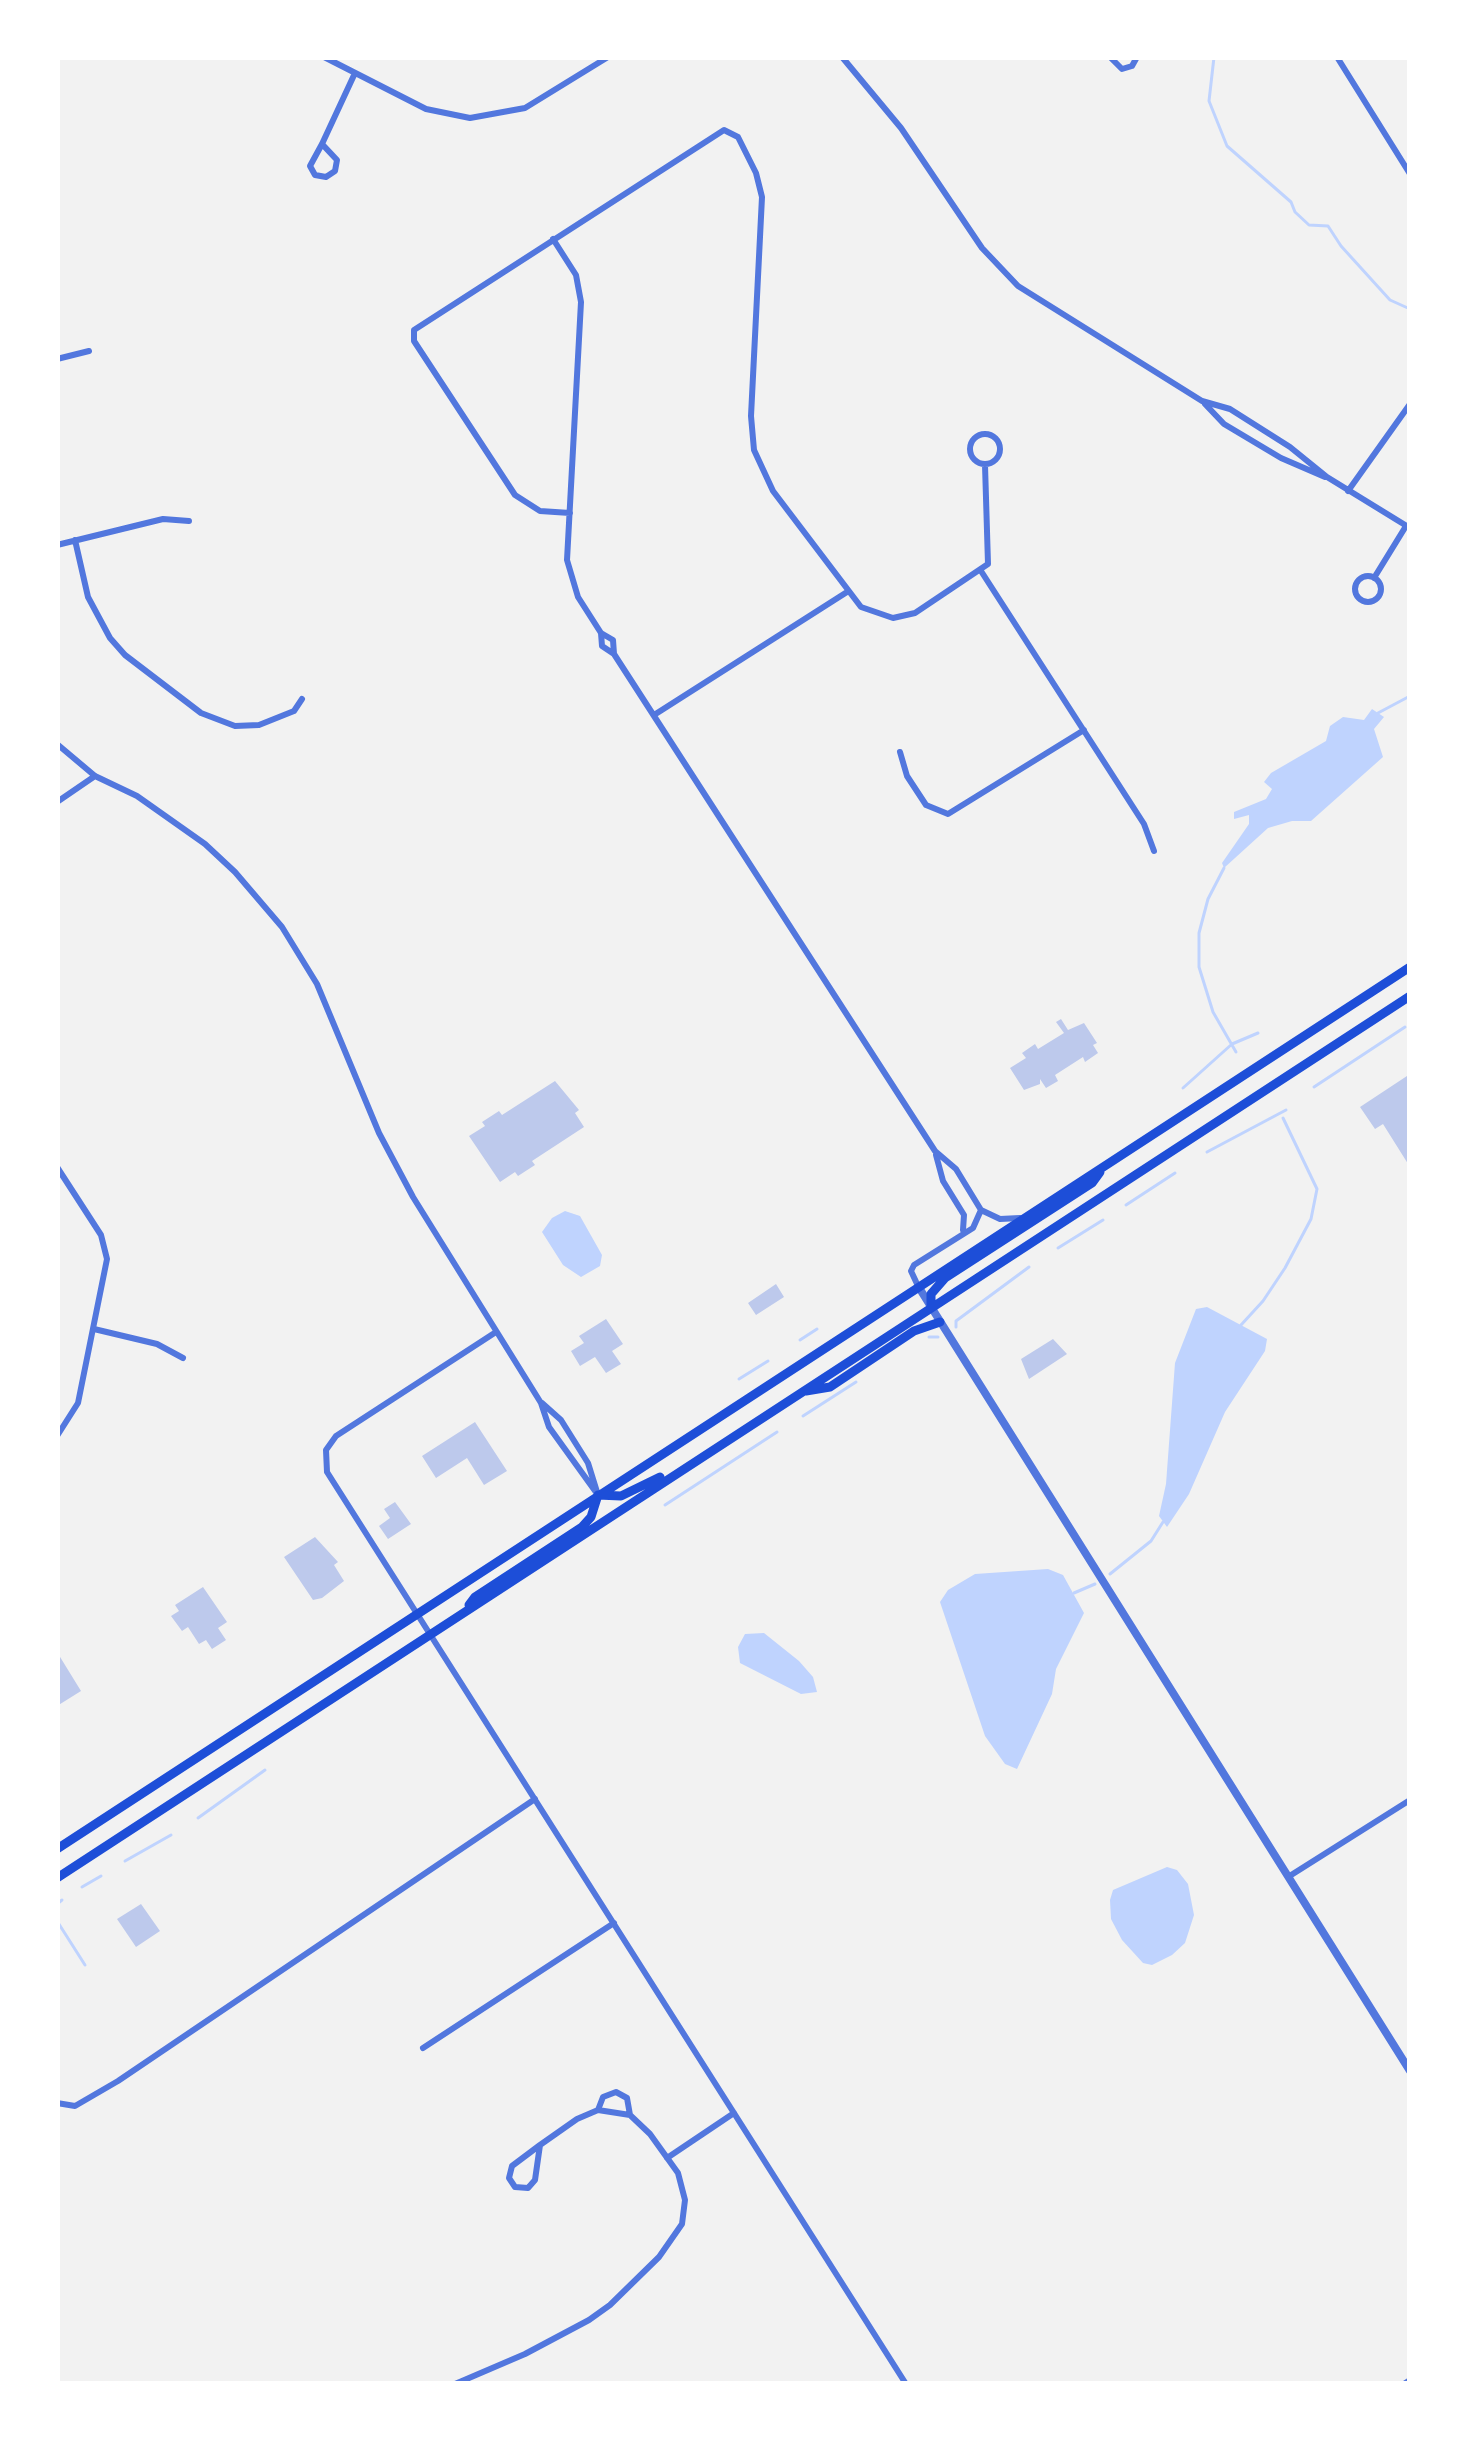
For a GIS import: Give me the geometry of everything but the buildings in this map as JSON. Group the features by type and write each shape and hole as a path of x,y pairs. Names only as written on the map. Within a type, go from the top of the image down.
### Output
{"main road":[{"path":"57,1849 1410,967"},
{"path":"57,1878 1410,996"},
{"path":"931,1307 932,1294 945,1278 1092,1183 1108,1163"},
{"path":"801,1392 830,1387 914,1331 940,1322"},
{"path":"598,1495 635,1492 781,1405"},
{"path":"463,1613 475,1597 582,1527 598,1495"}],"street":[{"path":"324,57 426,109 481,118 535,103 608,57"},
{"path":"842,57 901,128 998,268 1036,299 1202,401 1230,410 1291,446 1327,477 1408,527 1374,578"},
{"path":"1110,57 1122,69 1132,66 1137,57"},
{"path":"1337,57 1410,174"},
{"path":"322,144 337,160 326,177 316,175 310,166 355,74"},
{"path":"570,513 540,511 515,495 413,334 418,326 720,132 730,130 738,136 756,172 762,197 751,416 754,450 773,491 848,592 870,613 903,617 988,564 985,465"},
{"path":"554,239 576,275 581,296 570,575 601,633 602,646 614,654 935,1151 964,1216 962,1233"},
{"path":"57,359 89,351"},
{"path":"1202,401 1224,424 1293,466 1327,477"},
{"path":"1348,491 1410,404"},
{"path":"986,433 995,437 1000,448 996,460 985,465 974,460 970,449 975,436 986,433"},
{"path":"57,545 163,520 189,521"},
{"path":"75,540 92,608 110,638 201,713 235,726 259,725 293,711 302,699"},
{"path":"981,571 1144,824 1154,851"},
{"path":"1367,576 1374,578 1380,585 1379,595 1370,602 1360,599 1357,583 1367,576"},
{"path":"654,716 848,592"},
{"path":"900,752 907,776 926,805 948,814 1084,730"},
{"path":"57,744 95,776 137,796 205,844 236,872 282,927 317,984 379,1133 413,1197 541,1403 549,1427 598,1495"},
{"path":"57,802 95,776"},
{"path":"935,1151 956,1169 981,1210 1000,1219 1024,1218"},
{"path":"57,1167 107,1258 78,1403 57,1436"},
{"path":"981,1210 978,1223 914,1265 911,1271 918,1286 1410,2071"},
{"path":"94,1329 157,1344 183,1358"},
{"path":"496,1332 336,1436 326,1450 326,1472 906,2384"},
{"path":"541,1403 561,1420 588,1463 598,1495"},
{"path":"57,2103 74,2106 118,2081 535,1799"},
{"path":"1288,1876 1410,1800"},
{"path":"424,2048 614,1924"},
{"path":"454,2384 590,2320 677,2236 685,2211 683,2187 668,2158 630,2115 627,2098 616,2092 603,2097 598,2110"},
{"path":"540,2145 532,2185 515,2187 509,2178 512,2166 540,2145 577,2119 598,2110 630,2115"},
{"path":"668,2158 734,2113"}],"water":[{"path":"1372,709 1384,717 1374,729 1383,757 1311,821 1268,828 1224,868 1222,863 1249,824 1249,815 1234,819 1234,812 1266,799 1272,789 1264,782 1271,773 1326,741 1330,726 1343,717 1364,720"},
{"path":"565,1211 580,1216 602,1255 600,1266 581,1277 563,1265 542,1232"},
{"path":"1207,1307 1267,1339 1265,1351 1225,1412 1189,1494 1167,1527 1159,1516 1166,1484 1175,1363 1196,1309"},
{"path":"1048,1569 1063,1575 1084,1613 1056,1669 1052,1694 1017,1769 1005,1764 985,1736 940,1602 948,1590 975,1574"},
{"path":"764,1633 799,1661 813,1677 817,1692 801,1694 740,1663 738,1647 745,1634"},
{"path":"1167,1867 1177,1870 1188,1884 1194,1915 1185,1943 1152,1965 1143,1963 1122,1940 1111,1919 1110,1900 1113,1890"}],"waterway":[{"path":"1214,57 1209,101 1227,146 1291,202 1309,225 1328,226 1390,300 1410,309"},
{"path":"1378,713 1410,696"},
{"path":"1224,868 1208,899 1199,933 1199,967 1213,1012 1236,1052"},
{"path":"1314,1087 1405,1027"},
{"path":"1183,1088 1232,1044 1258,1033"},
{"path":"1207,1152 1286,1110"},
{"path":"1241,1325 1285,1268 1311,1219 1317,1189 1283,1118"},
{"path":"1126,1205 1175,1173"},
{"path":"1058,1248 1103,1220"},
{"path":"956,1327 956,1321 1029,1267"},
{"path":"800,1340 817,1329"},
{"path":"929,1337 938,1337"},
{"path":"739,1379 768,1361"},
{"path":"803,1416 856,1382"},
{"path":"665,1505 777,1432"},
{"path":"1110,1574 1151,1541 1163,1522"},
{"path":"1074,1593 1095,1584"},
{"path":"198,1818 265,1770"},
{"path":"125,1861 171,1835"},
{"path":"82,1887 101,1876"},
{"path":"57,1904 62,1900"},
{"path":"57,1921 85,1965"}]}
